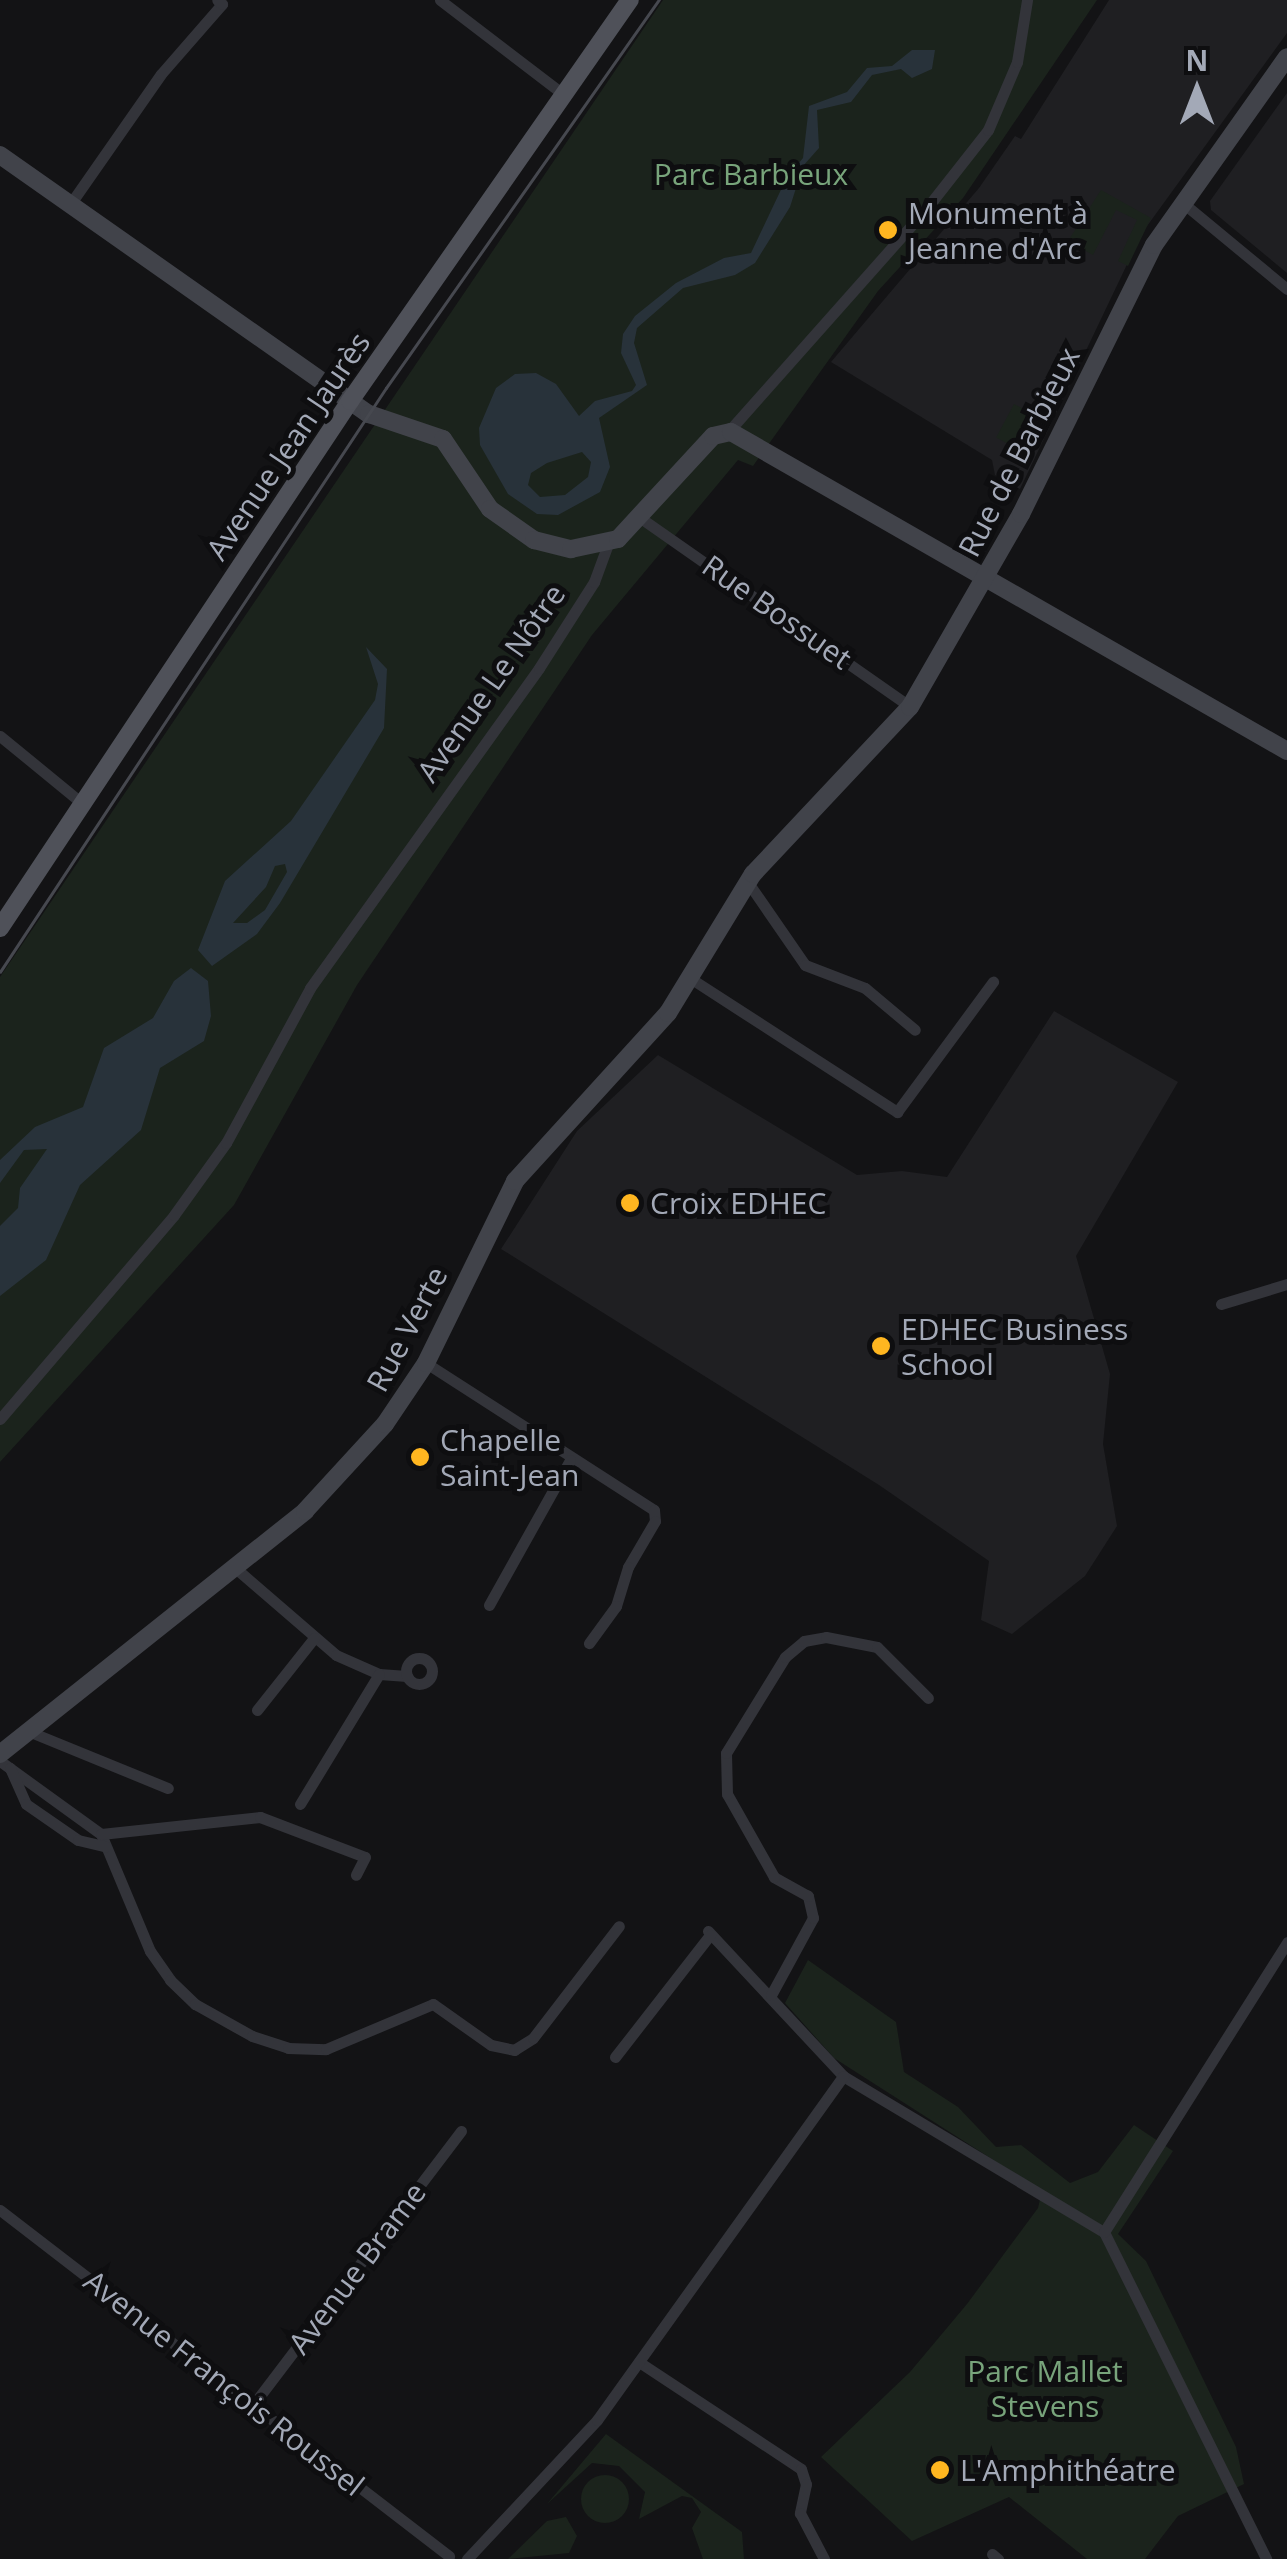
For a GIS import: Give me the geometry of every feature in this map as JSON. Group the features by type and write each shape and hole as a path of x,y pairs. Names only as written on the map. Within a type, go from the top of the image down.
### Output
{"main road":[{"name":"Avenue Jean Jaurès","path":"0,928 350,401 630,0"},
{"name":"Rue de Barbieux","path":"773,852 910,707 987,576 1154,245 1287,57"},
{"path":"0,155 374,418 444,440 490,509 523,534 563,549 608,544 642,519 713,436 728,432 1287,750"},
{"path":"987,576 999,576 1287,738"},
{"name":"Rue Verte","path":"3,1761 28,1731 343,1474 426,1363 515,1181 660,1023 747,882 773,852"}],"street":[{"path":"440,0 563,94"},
{"path":"728,432 926,210 988,130 1017,62 1026,0"},
{"path":"71,204 161,74 219,2"},
{"path":"1183,203 1287,289"},
{"name":"Rue Bossuet","path":"642,519 910,707"},
{"name":"Avenue Le Nôtre","path":"0,1419 174,1215 226,1143 310,988 539,668 594,582 608,544"},
{"path":"0,736 82,803"},
{"path":"747,882 805,965 865,988 915,1030"},
{"path":"690,978 897,1112 993,982"},
{"path":"1221,1304 1287,1284"},
{"path":"426,1363 570,1460 654,1510 655,1521 628,1567 616,1606 589,1643"},
{"path":"489,1605 570,1460"},
{"path":"233,1566 314,1638 379,1674 408,1676"},
{"path":"772,1994 813,1918 808,1896 774,1877 727,1794 726,1752 786,1657 804,1642 826,1636 878,1647 928,1698"},
{"path":"258,1710 314,1638"},
{"path":"300,1804 379,1674"},
{"path":"28,1731 168,1788"},
{"path":"3,1761 103,1840 170,1980 209,2012 288,2048 326,2049 433,2004 491,2045 514,2050 533,2038 619,1926"},
{"path":"3,1761 26,1804 78,1840 103,1840 260,1817 365,1858 356,1875"},
{"path":"615,2057 709,1933 772,1994 842,2076 1104,2232 1266,2559"},
{"path":"1104,2232 1287,1942"},
{"path":"466,2559 597,2420 842,2076"},
{"name":"Avenue Brame","path":"254,2404 462,2130"},
{"name":"Avenue François Roussel","path":"0,2210 449,2556"},
{"path":"638,2362 801,2469 806,2484 800,2513 824,2559"}],"shaded area":[{"path":"1109,0 1287,0 1287,33 1142,233 1020,489 995,475 992,460 831,362 979,188 1015,136 1021,139"},
{"path":"912,50 935,50 932,69 912,78 901,69 872,75 851,102 817,110 819,148 803,166 790,207 755,263 735,275 683,288 637,328 634,343 647,385 599,418 610,467 600,492 558,515 537,514 508,494 480,445 479,428 496,388 515,374 536,373 556,384 579,416 595,401 632,391 636,385 621,353 623,334 635,316 676,283 724,258 751,253 787,177 803,158 809,106 847,92 867,68 892,66","holes":["582,452 591,462 588,477 565,495 540,497 528,485 531,473 547,463"]},
{"path":"1287,93 1287,273 1211,210 1210,201"},
{"path":"366,647 387,669 384,728 280,903 257,934 212,966 198,950 225,881 291,821 375,700 378,684","holes":["285,864 287,872 265,910 247,923 233,923 266,887 275,866"]},
{"path":"191,968 208,981 211,1016 204,1041 160,1068 141,1130 80,1185 46,1260 0,1296 0,1226 18,1208 20,1188 47,1149 24,1150 0,1183 0,1160 35,1127 83,1107 104,1048 153,1018 174,981"},
{"name":"EDHEC Business School","path":"1054,1011 1178,1082 1076,1256 1110,1374 1103,1444 1117,1526 1085,1576 1012,1634 981,1620 989,1561 879,1485 501,1249 577,1131 658,1055 857,1175 902,1171 947,1177"}],"green space":[{"name":"Parc Barbieux","path":"663,0 1097,0 963,198 878,291 753,466 738,460 592,635 357,985 234,1205 0,1462 0,977"},
{"path":"1101,190 1151,218 1128,266 1118,261 1137,220 1116,210 1093,255 1068,241"},
{"path":"1014,404 1038,417 1020,450 996,438"},
{"name":"Parc Mallet Stevens","path":"808,1960 896,2022 904,2072 958,2107 996,2147 1021,2145 1070,2183 1098,2172 1134,2125 1173,2151 1118,2234 1146,2261 1236,2447 1244,2484 1178,2516 1145,2559 1087,2559 1009,2497 912,2541 821,2457 910,2372 967,2304 1038,2208 1042,2191 834,2058 785,2003"},
{"path":"606,2434 742,2532 744,2559 703,2559 692,2528 701,2512 692,2498 682,2496 639,2519 645,2492 619,2466 592,2463 547,2504"},
{"path":"605,2475 622,2482 629,2499 622,2516 605,2523 588,2516 581,2499 588,2482"},
{"path":"566,2517 577,2536 569,2553 508,2559 547,2521"}],"tram line":[{"path":"0,972 386,388 659,0"}],"place":[{"name":"Monument à Jeanne d'Arc","path":"888,230"},
{"name":"Croix EDHEC","path":"630,1203"},
{"name":"EDHEC Business School","path":"881,1346"},
{"name":"Chapelle Saint-Jean","path":"420,1457"},
{"name":"L'Amphithéatre","path":"940,2470"}]}
